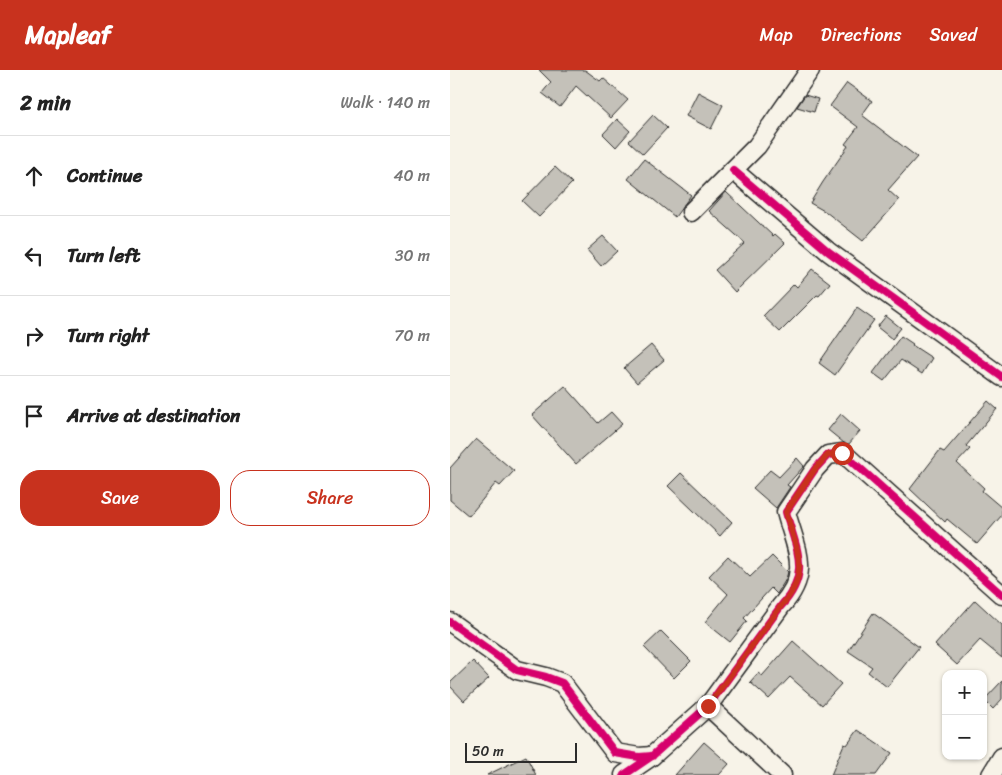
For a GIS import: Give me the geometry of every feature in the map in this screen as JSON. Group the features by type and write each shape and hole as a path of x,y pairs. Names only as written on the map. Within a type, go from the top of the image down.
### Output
{"street":[{"path":"691,212 757,146 810,70"},
{"path":"733,170 829,252 1002,377"},
{"path":"624,775 652,756 708,706 790,595 798,576 800,557 786,512 815,469 828,455 842,453 1002,594"},
{"path":"450,622 517,670 562,683 615,753 639,757 652,756"},
{"path":"708,706 782,775"},
{"path":"991,775 1002,757"}],"building":[{"path":"539,70 585,70 600,81 603,78 628,100 611,118 576,86 560,107 542,93 551,82"},
{"path":"847,83 872,101 862,115 917,157 888,190 899,200 863,241 826,212 810,203 848,146 845,144 858,127 830,106"},
{"path":"698,92 723,105 711,129 686,116"},
{"path":"805,95 818,99 814,112 797,107"},
{"path":"653,115 667,128 643,154 629,141"},
{"path":"617,119 630,131 616,147 603,134"},
{"path":"644,159 691,195 675,217 628,179"},
{"path":"555,167 572,183 539,217 522,201"},
{"path":"726,192 773,236 775,234 785,243 735,292 715,270 745,243 709,211"},
{"path":"603,236 617,251 601,266 587,250"},
{"path":"812,269 830,283 819,296 817,295 780,332 763,316 794,284 797,287"},
{"path":"857,308 874,320 835,375 819,363"},
{"path":"886,316 901,328 892,339 877,327"},
{"path":"901,336 932,358 922,374 901,360 884,381 873,373"},
{"path":"651,345 664,360 637,383 624,368"},
{"path":"565,386 598,423 611,412 622,424 576,464 532,415"},
{"path":"988,401 997,409 966,446 970,449 957,463 984,488 982,491 1002,508 1002,515 977,544 947,519 945,522 910,489 940,450 944,452"},
{"path":"841,414 860,431 849,444 844,443 828,430"},
{"path":"476,439 514,471 500,486 496,483 469,516 450,500 450,468"},
{"path":"797,458 804,466 787,485 790,487 776,508 753,488 770,470 779,477"},
{"path":"681,473 732,522 720,536 668,486"},
{"path":"728,556 750,577 772,556 788,572 777,594 771,588 744,618 747,621 730,642 705,622 728,594 709,576"},
{"path":"975,600 1002,625 1002,658 980,640 957,665 935,645"},
{"path":"873,613 919,647 887,687 868,672 872,667 848,651"},
{"path":"661,631 691,661 674,678 644,647"},
{"path":"793,641 841,684 822,705 790,677 769,699 750,682 758,673 762,676"},
{"path":"473,661 489,678 464,701 450,686 450,683"},
{"path":"1002,681 1002,699 993,709 987,703 987,697"},
{"path":"858,730 892,753 876,775 831,775 844,744 847,745"},
{"path":"704,742 729,764 719,775 675,775"},
{"path":"526,756 536,775 487,775"}],"cycle path":[{"path":"733,170 829,252 1002,377"},
{"path":"624,775 652,756 708,706 791,594 799,571 799,561 786,512 815,469 828,455 843,453 1002,595"},
{"path":"450,622 517,670 562,683 615,753 639,757 652,756"}],"route":[{"path":"708,706 790,595 798,576 800,557 786,512 815,469 828,455 842,453"}]}
